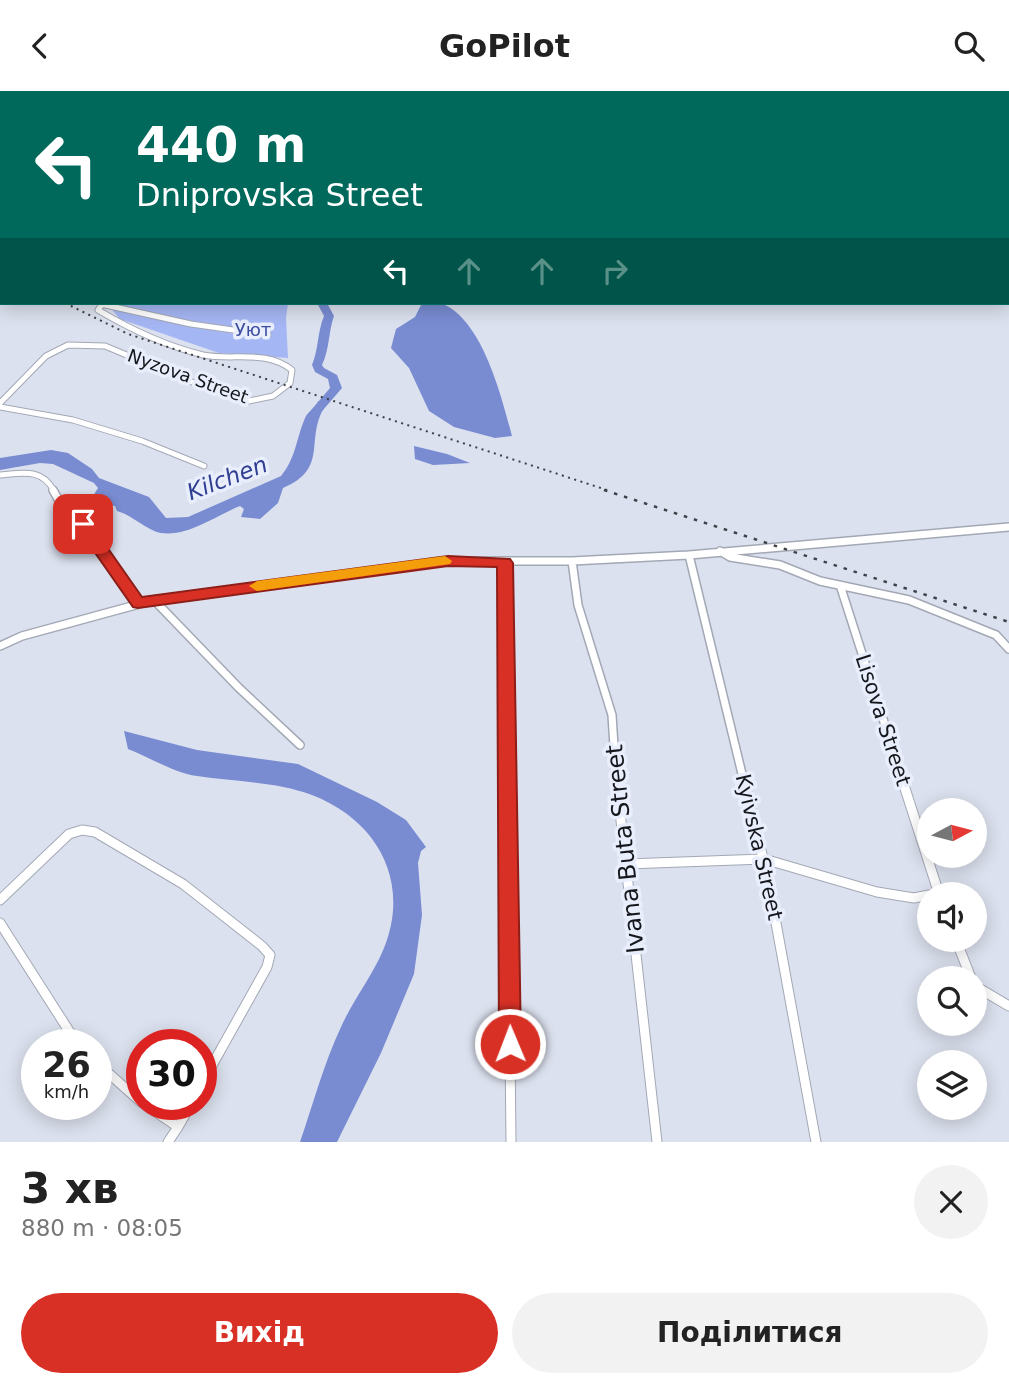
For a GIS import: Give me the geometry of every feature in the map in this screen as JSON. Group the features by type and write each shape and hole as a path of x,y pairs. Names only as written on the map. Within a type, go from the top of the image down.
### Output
{"street":[{"name":"Nyzova Street","path":"0,405 46,356 68,345 105,346 189,381 249,401 273,396 293,376 292,370 279,361 208,356 179,346 119,323 98,310 101,305"},
{"path":"106,305 191,324 268,335"},
{"name":"Nyzova Street","path":"0,405 73,420 204,465"},
{"path":"0,475 31,472 41,475 50,483 63,508 83,524 138,603"},
{"path":"0,646 22,636 138,603 448,561 505,563 689,555 1009,527"},
{"path":"719,551 730,557 780,565 820,581 909,600 996,635 1009,649"},
{"name":"Kyivska Street","path":"689,555 764,859 816,1142"},
{"name":"Ivana Buta Street","path":"572,561 578,605 612,715 616,783 657,1142"},
{"path":"505,563 511,1142"},
{"name":"Lisova Street","path":"840,585 933,882"},
{"path":"155,600 239,688 300,745"},
{"path":"0,900 69,834 82,829 95,832 183,884 270,955 267,967 217,1056"},
{"path":"626,864 764,859 877,892 917,898"},
{"path":"0,923 68,1029"},
{"path":"987,993 1009,1006"},
{"path":"112,1076 126,1088"},
{"path":"168,1120 178,1127"},
{"path":"168,1142 182,1120"}],"green space":[{"name":"Уют","path":"108,305 288,305 288,358 219,353 120,319"}],"shaded area":[{"path":"421,305 445,305 469,326 489,362 512,436 495,438 454,427 429,411 409,368 391,348 396,329 415,317"},
{"path":"318,401 325,406 316,430 311,462 306,472 283,488 278,503 260,519 241,517 244,509 240,506 192,529 161,533 117,511 115,506 94,502 93,496 98,488 94,483 53,464 40,463 0,470 0,458 51,450 68,453 92,469 99,478 149,497 166,518 188,517 281,476 293,455 305,418"},
{"path":"414,446 470,463 433,465 415,459"},
{"path":"124,731 197,750 298,764 377,802 406,820 426,847 421,851 418,863 422,915 414,974 381,1053 337,1142 300,1142 335,1041 384,948 391,923 393,899 390,877 382,856 370,837 354,820 335,806 298,790 179,772 128,749"}],"waterway":[{"name":"Kilchen","path":"313,415 336,388 333,377 319,370 317,365 324,349 323,331 329,316 323,305"}],"railway":[{"path":"69,305 128,334 610,491"},
{"path":"604,490 1009,622"}],"slow traffic":[{"path":"257,586 445,561"}],"route":[{"path":"83,524 138,603 448,561 505,563 510,1044"}]}
